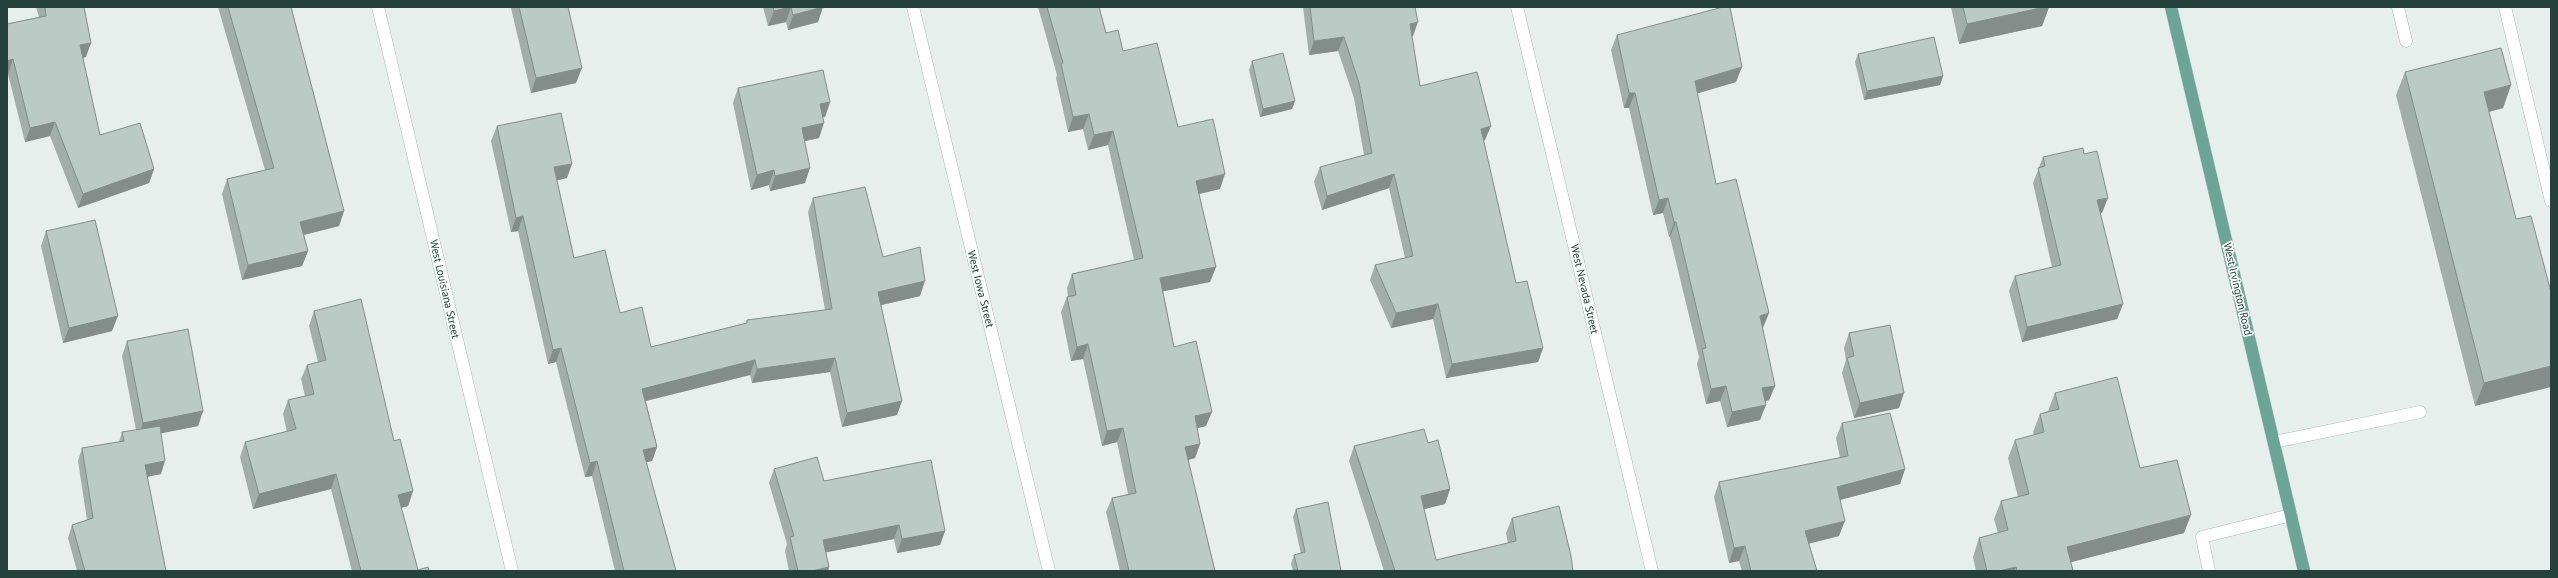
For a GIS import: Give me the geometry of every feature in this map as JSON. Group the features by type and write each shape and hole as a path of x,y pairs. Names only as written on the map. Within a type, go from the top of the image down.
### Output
{"main road":[{"name":"West Irvington Road","path":"2171,7 2304,571"}],"street":[{"name":"West Louisiana Street","path":"378,7 512,571"},
{"name":"West Iowa Street","path":"913,7 1049,571"},
{"name":"West Nevada Street","path":"1518,7 1652,571"},
{"path":"2398,7 2406,41"},
{"path":"2505,7 2551,202"},
{"path":"2274,442 2420,412"},
{"path":"2209,571 2202,537 2291,514"}],"building":[{"path":"45,7 84,7 91,43 80,45 100,135 140,123 154,169 83,194 55,122 30,128 13,59 7,61 7,24 46,16"},
{"path":"228,7 291,7 344,211 300,222 308,251 248,265 227,179 274,168"},
{"path":"519,7 568,7 582,68 536,78"},
{"path":"773,7 790,7 774,11"},
{"path":"791,7 823,7 793,15"},
{"path":"1047,7 1099,7 1106,33 1118,30 1123,51 1157,43 1178,127 1213,119 1225,174 1196,181 1216,267 1160,278 1174,347 1196,341 1212,412 1195,416 1200,444 1185,447 1215,571 1129,571 1112,498 1136,493 1123,428 1107,431 1088,344 1077,347 1067,297 1076,295 1072,274 1143,258 1113,131 1094,135 1089,114 1073,117 1061,64 1063,63"},
{"path":"1310,7 1415,7 1418,22 1410,24 1420,86 1477,72 1491,126 1481,129 1516,283 1527,281 1543,348 1452,364 1438,304 1396,313 1375,265 1413,256 1394,174 1327,196 1320,167 1372,153 1359,83 1344,37 1314,41"},
{"path":"1723,7 1730,7 1742,67 1695,81 1716,184 1736,179 1769,313 1760,316 1775,386 1762,388 1766,405 1732,412 1726,386 1711,389 1702,349 1706,348 1676,222 1674,222 1668,198 1659,200 1635,93 1629,93 1617,35"},
{"path":"1963,7 2045,7 1967,24"},
{"path":"1934,37 1943,76 1867,91 1858,54"},
{"path":"2501,48 2511,85 2484,92 2516,219 2531,216 2551,292 2551,366 2484,383 2405,72"},
{"path":"1283,53 1295,101 1263,109 1252,61"},
{"path":"823,70 830,102 820,104 824,123 802,128 810,168 775,176 774,170 757,175 738,88"},
{"path":"561,113 572,164 554,167 574,258 605,250 620,313 642,307 651,347 747,323 747,320 832,309 813,198 865,187 883,257 920,247 925,281 878,292 902,401 847,413 835,358 757,369 755,360 642,389 657,447 643,450 676,571 624,571 597,461 590,463 561,348 553,350 523,216 516,218 497,126"},
{"path":"2083,148 2084,154 2097,151 2108,198 2097,200 2123,304 2027,327 2015,276 2061,265 2038,168 2045,166 2043,157"},
{"path":"95,220 118,316 69,328 46,231"},
{"path":"361,299 394,441 400,439 413,491 398,495 418,570 428,567 429,571 361,571 336,474 259,494 245,442 296,429 288,400 314,394 307,365 326,360 314,311"},
{"path":"1890,325 1904,393 1860,403 1847,358 1854,356 1849,333"},
{"path":"188,329 203,411 143,423 127,341"},
{"path":"2117,377 2140,468 2177,460 2191,515 2067,547 2073,571 2017,571 2016,567 1999,571 1987,571 1979,538 2008,530 2001,501 2029,494 2015,440 2044,432 2040,414 2059,409 2055,393"},
{"path":"1890,413 1905,469 1837,487 1845,521 1805,531 1817,571 1751,571 1745,546 1734,548 1719,482 1848,456 1842,423"},
{"path":"160,426 165,461 145,465 166,571 85,571 72,525 93,518 82,448 124,441 122,432"},
{"path":"1424,429 1428,443 1438,440 1450,489 1421,496 1436,560 1516,541 1512,518 1559,506 1571,556 1573,571 1395,571 1354,446"},
{"path":"817,457 824,481 931,460 945,531 902,539 899,525 823,540 829,567 812,571 798,571 790,537 794,536 774,469"},
{"path":"1328,502 1341,571 1298,571 1294,555 1305,552 1296,509"}]}
